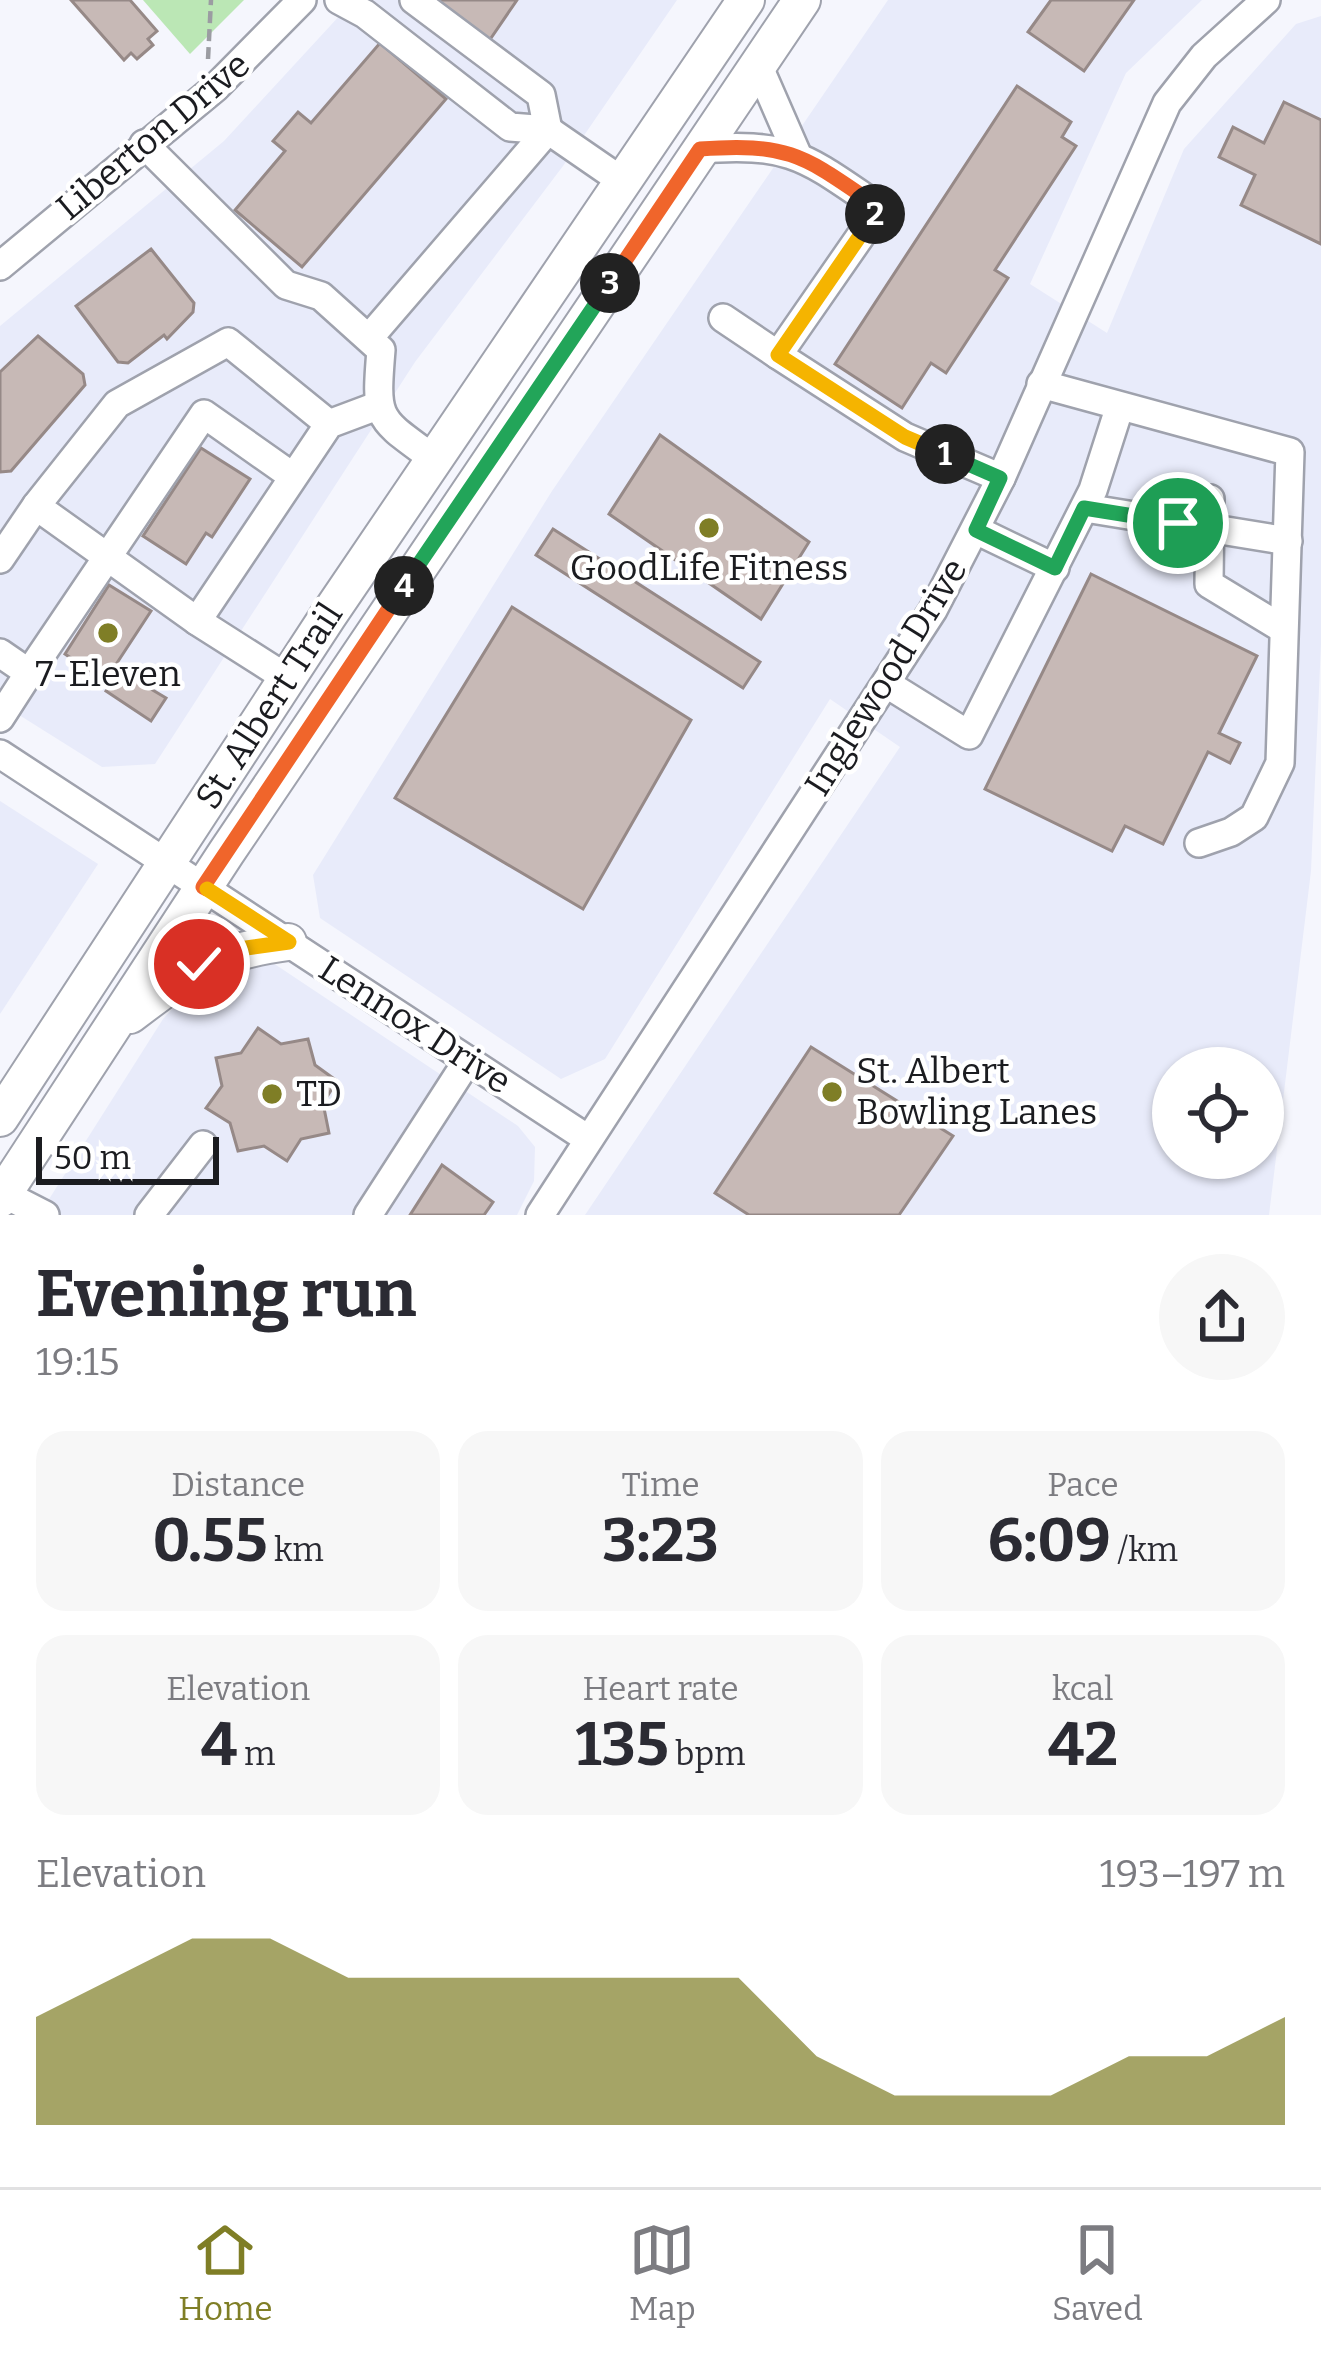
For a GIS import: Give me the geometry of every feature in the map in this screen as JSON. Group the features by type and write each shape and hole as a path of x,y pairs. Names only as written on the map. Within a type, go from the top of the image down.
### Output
{"main road":[{"name":"St. Albert Trail","path":"0,1118 287,679 746,0"},
{"name":"St. Albert Trail","path":"2,1197 203,887 802,0"},
{"path":"108,1032 199,964 225,951 289,942"}],"street":[{"name":"Liberton Drive","path":"0,266 215,88 302,0"},
{"path":"339,0 365,14 510,127 548,130 622,182"},
{"path":"414,0 541,95 548,130"},
{"name":"Inglewood Drive","path":"539,1215 887,684 976,530 1159,117 1204,56 1267,0"},
{"path":"758,65 796,152"},
{"path":"369,338 548,130"},
{"path":"144,144 286,285 321,296 381,350 377,406 389,426 434,459"},
{"path":"700,149 753,145 796,152 880,208 778,355"},
{"path":"723,319 905,437 1000,478"},
{"path":"0,559 117,404 159,385 228,342 329,424"},
{"path":"1041,384 1290,452 1280,764 1254,817 1231,832 1199,843"},
{"path":"159,385 292,476"},
{"path":"197,621 329,424 377,406"},
{"path":"887,684 970,735 1084,508 1119,409"},
{"path":"0,718 204,414"},
{"path":"1210,499 1209,584 1283,629"},
{"path":"36,506 287,679"},
{"path":"1084,508 1288,541"},
{"path":"976,530 1055,568"},
{"path":"0,653 29,673"},
{"name":"Lennox Drive","path":"0,754 588,1139"},
{"path":"368,1215 467,1060"},
{"path":"149,1215 203,1145"},
{"path":"2,1197 45,1215"}],"path":[{"path":"211,0 206,51 215,88"}],"shaded area":[{"path":"354,0 677,0 563,166 415,362 155,764 102,767 0,703 0,326 224,141"},
{"path":"888,0 1202,0 1126,73 1030,284 1107,333 1184,149 1296,24 1321,16 1321,644 1311,871 1284,1092 1284,1047 1152,1047 1152,1179 1273,1179 1269,1215 585,1215 900,747 830,699 605,1059 561,1079 320,918 313,875 552,491"},
{"path":"0,801 98,864 0,1014"},
{"path":"264,957 518,1126 535,1147 534,1181 517,1215 39,1215 163,1019 202,977"}],"green space":[{"path":"143,0 244,0 190,54"}],"building":[{"path":"71,0 130,0 157,31 148,39 153,45 137,59 131,53 124,60"},
{"path":"428,0 517,0 489,41"},
{"path":"1051,0 1134,0 1084,71 1028,32"},
{"path":"380,43 446,99 302,267 235,210 285,151 273,141 298,112 311,123"},
{"path":"1017,86 1071,122 1062,137 1076,146 995,270 1008,278 946,373 931,363 902,408 835,364"},
{"path":"1284,102 1321,120 1321,244 1241,205 1255,175 1219,157 1233,127 1264,143"},
{"path":"151,249 194,303 193,312 167,339 164,335 128,363 118,362 76,306"},
{"path":"38,336 83,374 85,385 11,471 0,472 0,372"},
{"name":"GoodLife Fitness","path":"660,435 809,542 761,619 609,514"},
{"path":"201,448 250,479 212,537 206,533 186,564 143,536"},
{"path":"553,529 760,662 743,688 536,555"},
{"path":"1091,574 1257,656 1219,733 1240,743 1230,763 1208,752 1163,844 1125,826 1112,851 985,789"},
{"name":"7-Eleven","path":"109,585 151,611 113,669 95,674 65,654"},
{"path":"512,607 691,720 583,909 395,798"},
{"path":"119,670 166,698 151,721 106,691"},
{"name":"TD","path":"258,1028 281,1044 308,1039 315,1065 337,1081 323,1103 329,1133 301,1139 287,1161 264,1146 238,1151 230,1123 206,1108 222,1086 216,1058 241,1053"},
{"name":"St. Albert Bowling Lanes","path":"811,1047 953,1136 899,1215 749,1215 715,1193"},
{"path":"442,1165 493,1202 484,1215 410,1215"}],"place":[{"name":"GoodLife Fitness","path":"709,528"},
{"name":"7-Eleven","path":"108,633"},
{"name":"St. Albert Bowling Lanes","path":"832,1092"},
{"name":"TD","path":"272,1094"}],"route":[{"path":"199,964 225,951 289,942 203,887 700,149 753,145 796,152 880,208 778,355 905,437 1000,478 976,530 1055,568 1084,508 1178,523"}]}
